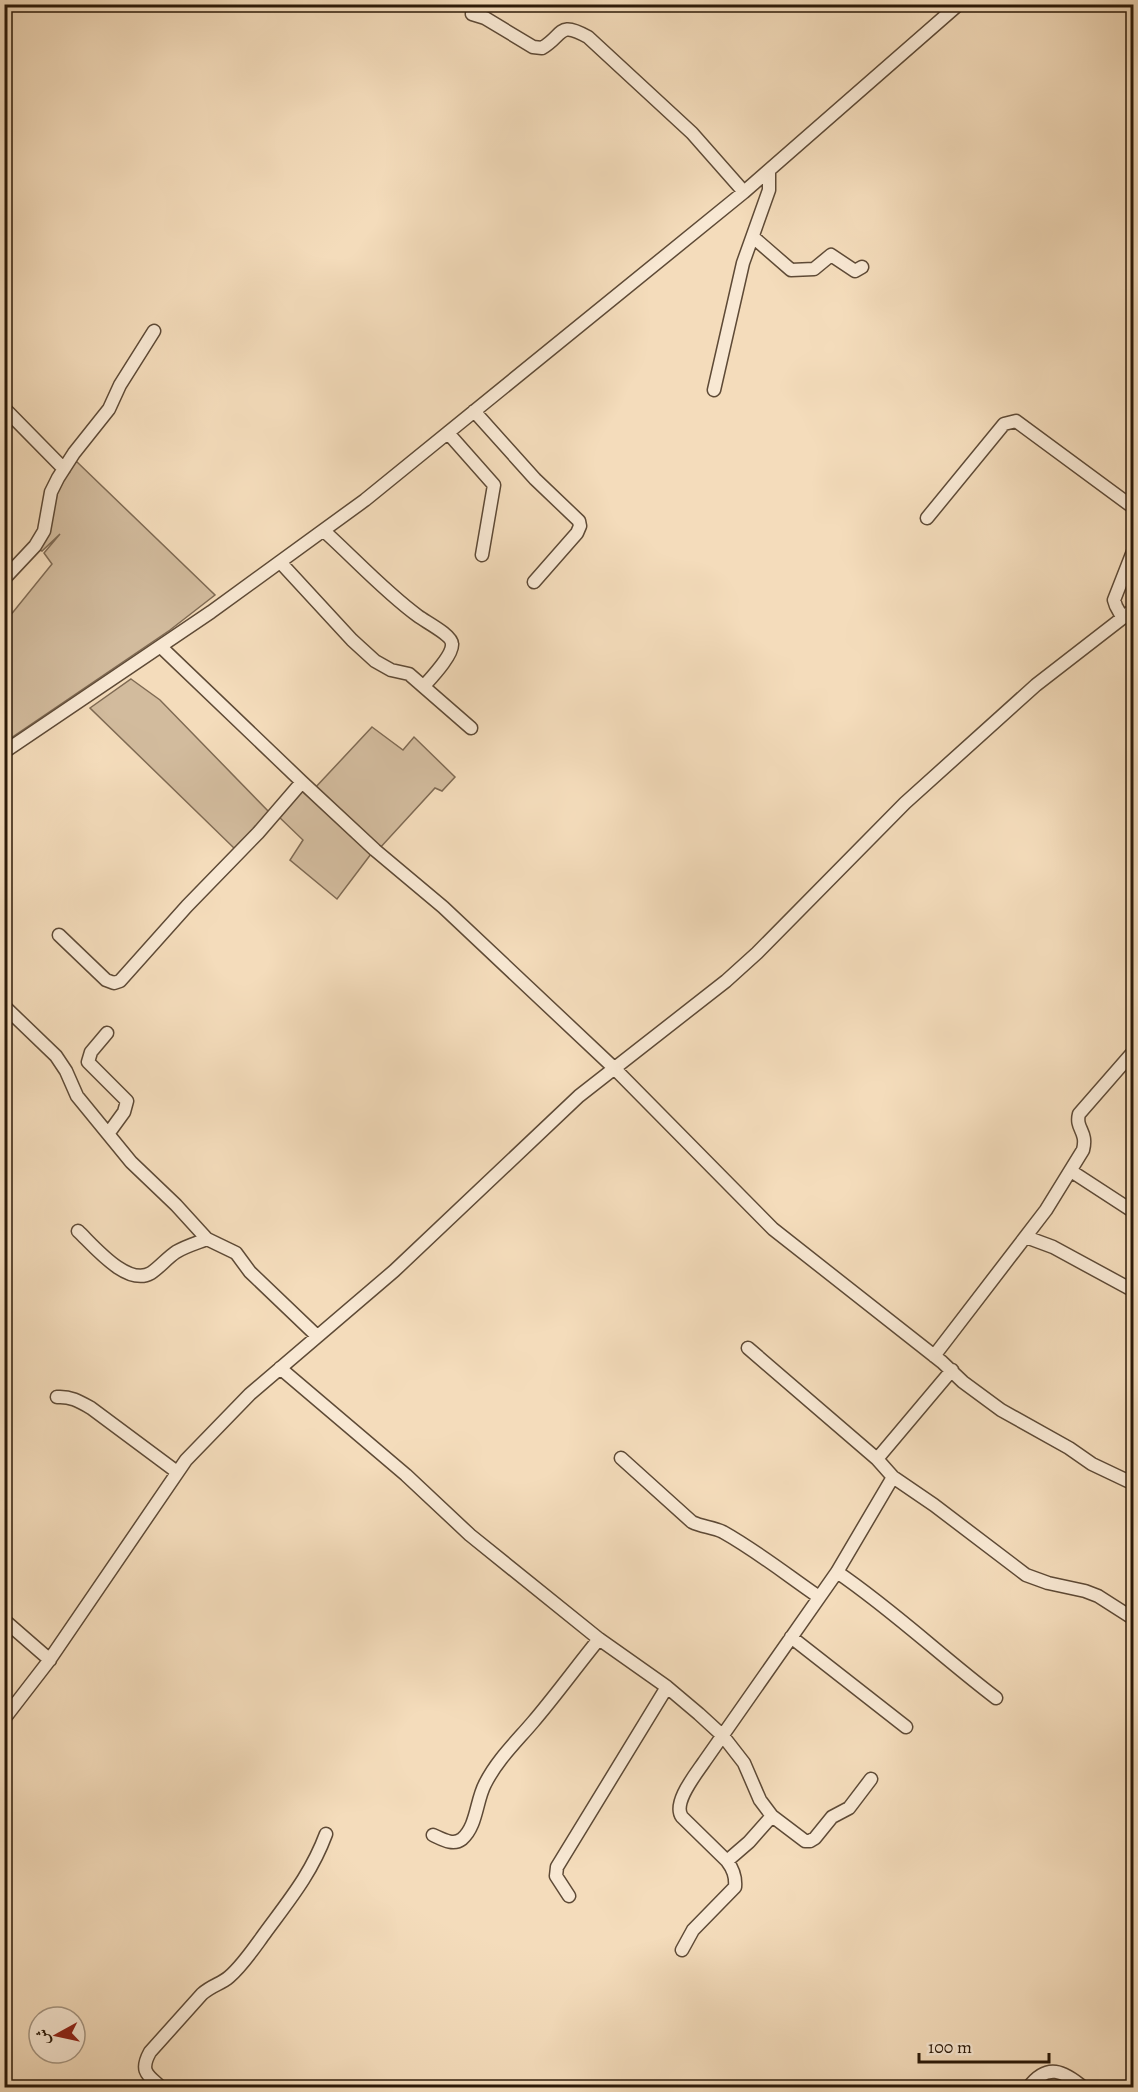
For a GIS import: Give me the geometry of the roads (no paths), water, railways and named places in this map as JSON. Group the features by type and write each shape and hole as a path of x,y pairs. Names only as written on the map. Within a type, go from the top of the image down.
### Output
{"street":[{"path":"4,752 161,647 324,531 613,301 768,172 959,4"},
{"path":"472,14 485,18 533,47 542,48 565,29 575,29 588,36 692,133 744,192"},
{"path":"714,390 743,263 769,190 768,172"},
{"path":"753,237 791,270 814,269 831,255 855,271 862,267"},
{"path":"4,579 35,546 44,531 51,492 74,453 109,409 120,385 154,331"},
{"path":"4,408 64,469"},
{"path":"474,411 535,478 579,521 580,526 577,533 534,582"},
{"path":"927,518 1004,424 1010,421 1016,421 1134,508"},
{"path":"448,433 494,485 482,555"},
{"path":"324,531 413,612 449,636 452,650 424,687"},
{"path":"1122,617 1114,600 1134,549"},
{"path":"281,563 352,640 375,661 391,670 409,674 471,728"},
{"path":"4,1719 50,1660 177,1472 228,1416 280,1368 394,1271 548,1124 614,1068 734,974 913,795 1036,685 1134,609"},
{"path":"161,647 302,783 375,850 443,907 614,1068 772,1229 1001,1410 1069,1448 1100,1469 1132,1483"},
{"path":"58,935 106,980 114,983 120,981 302,783"},
{"path":"4,1006 56,1056 66,1071 77,1096 131,1162 176,1205 207,1239 236,1253 250,1272 317,1336"},
{"path":"106,1033 91,1052 88,1062 128,1101 124,1112 108,1134"},
{"path":"934,1356 1026,1237 1071,1171 1086,1141 1078,1119 1079,1114 1134,1050"},
{"path":"1071,1171 1134,1212"},
{"path":"78,1231 116,1266 137,1276 150,1273 176,1252 207,1239"},
{"path":"1026,1237 1053,1247 1134,1291"},
{"path":"748,1348 877,1459 893,1477 1026,1575 1098,1596 1134,1619"},
{"path":"280,1368 406,1475 470,1535 599,1639 667,1687 723,1736 744,1763 760,1800 772,1816 805,1841 815,1838 832,1817 849,1808 871,1779"},
{"path":"877,1459 952,1370"},
{"path":"57,1397 78,1400 91,1408 177,1472"},
{"path":"621,1458 693,1521 703,1527 720,1530 730,1536 819,1597"},
{"path":"682,1950 693,1930 735,1887 736,1879 733,1868 727,1861 678,1812 686,1790 837,1572 893,1477"},
{"path":"837,1572 891,1611 996,1698"},
{"path":"4,1620 50,1660"},
{"path":"791,1637 906,1727"},
{"path":"433,1835 454,1843 468,1834 478,1798 495,1765 534,1721 599,1639"},
{"path":"569,1896 556,1876 557,1867 667,1687"},
{"path":"727,1861 749,1842 772,1816"},
{"path":"162,2088 146,2074 144,2068 150,2052 211,1986 230,1976 254,1948 304,1881 317,1858 326,1834"},
{"path":"1028,2088 1034,2080 1047,2072 1058,2071 1070,2076 1084,2088"}]}
